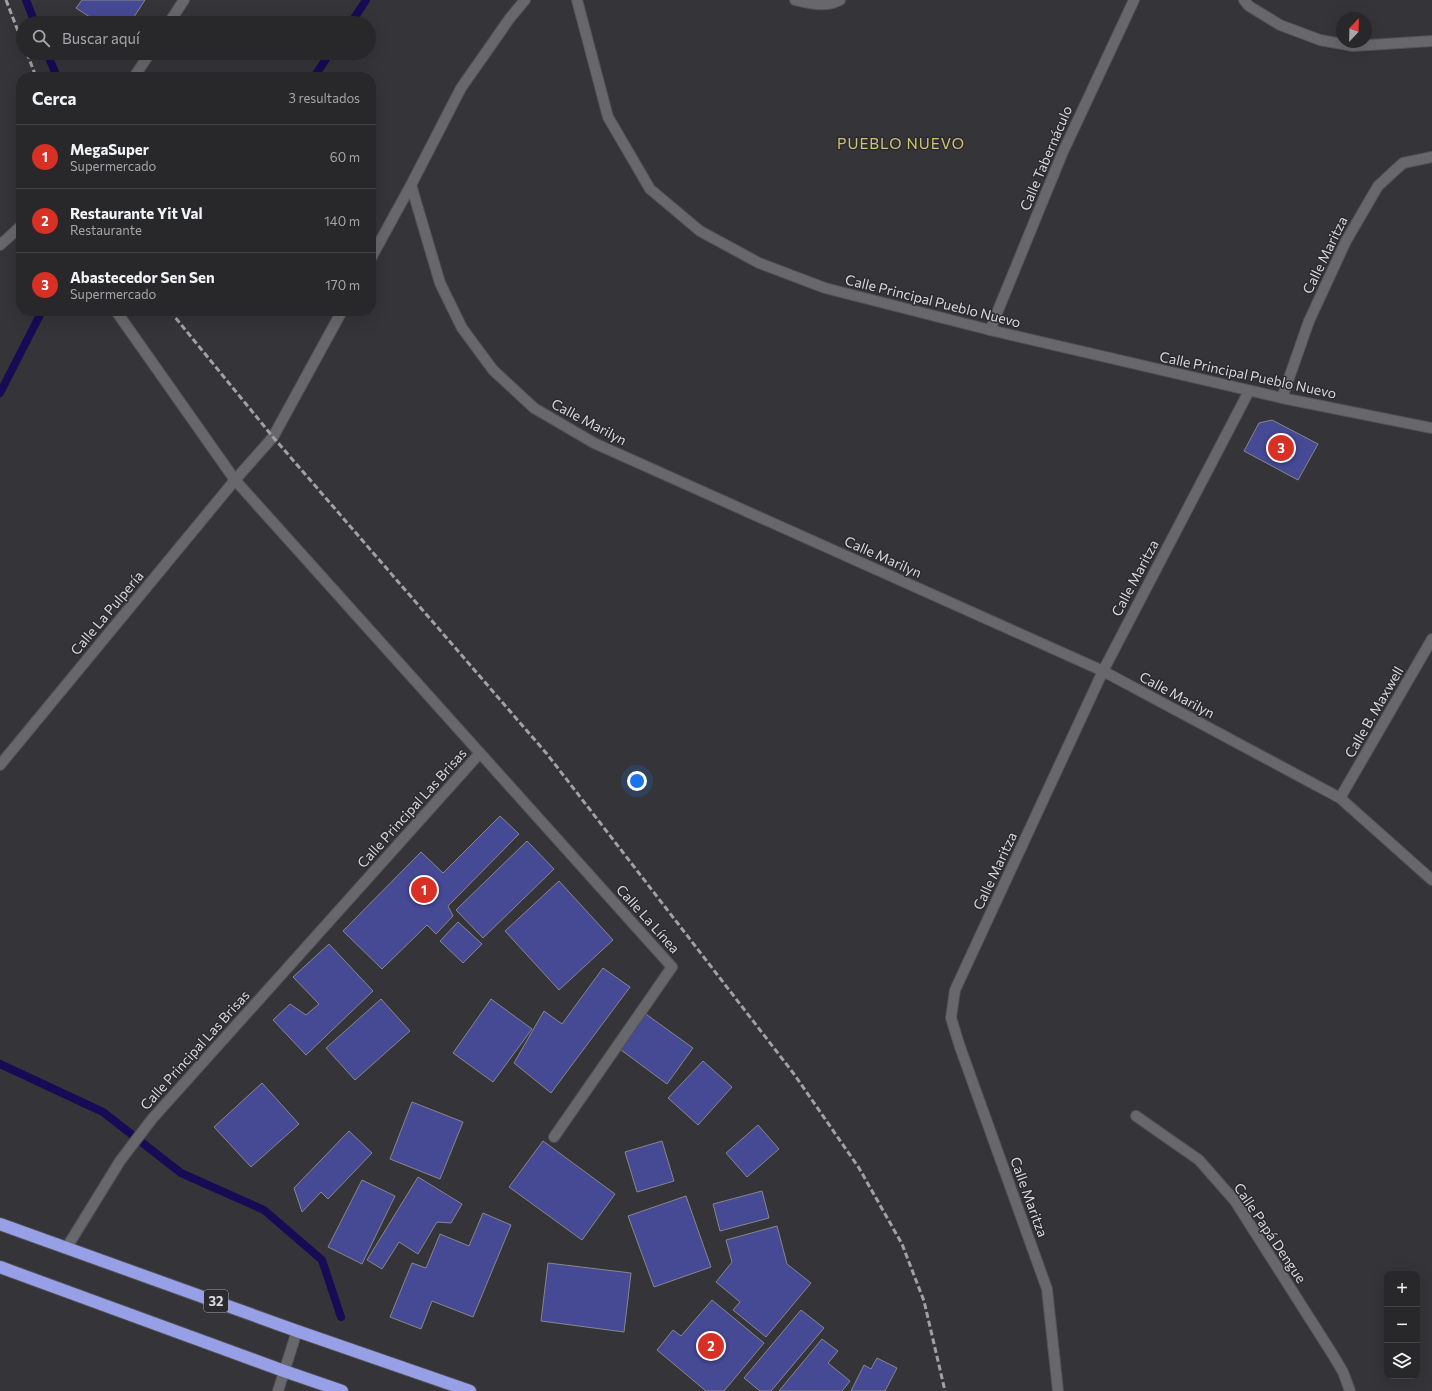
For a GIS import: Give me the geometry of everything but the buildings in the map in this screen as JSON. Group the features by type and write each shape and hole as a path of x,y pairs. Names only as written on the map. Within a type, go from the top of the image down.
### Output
{"highway":[{"name":"32","path":"0,1224 297,1331 470,1391"},
{"path":"0,1267 342,1391"}],"street":[{"path":"174,16 184,0"},
{"path":"376,249 461,88 510,18 525,0"},
{"name":"Calle Principal Pueblo Nuevo","path":"577,0 608,117 650,189 700,231 759,263 825,288 990,330 1249,391 1432,428"},
{"path":"795,0 816,4 836,3 840,0"},
{"name":"Calle Tabernáculo","path":"990,330 1062,154 1134,0"},
{"path":"1244,0 1249,6 1280,25 1320,40 1353,46 1432,42"},
{"path":"137,72 145,60"},
{"name":"Calle Maritza","path":"1282,398 1309,321 1346,241 1378,186 1403,163 1432,157"},
{"name":"Calle Marilyn","path":"411,185 440,283 462,328 492,370 534,408 594,443 1103,671 1340,798 1432,880"},
{"path":"0,244 16,230"},
{"name":"Calle Principal Las Brisas","path":"66,1247 120,1161 152,1119 480,753 235,480 120,316"},
{"path":"235,480 273,437 339,316"},
{"name":"Calle Maritza","path":"1058,1391 1047,1289 951,1018 956,990 1103,671 1249,391"},
{"name":"Calle La Pulpería","path":"0,765 235,480"},
{"name":"Calle B. Maxwell","path":"1340,798 1432,639"},
{"name":"Calle La Línea","path":"480,753 672,967 554,1137"},
{"name":"Calle Papá Dengue","path":"1136,1116 1199,1160 1235,1201 1333,1355 1343,1372 1350,1391"},
{"path":"278,1391 297,1331"}],"waterway":[{"path":"26,0 32,16"},
{"path":"356,16 366,0"},
{"path":"50,60 55,72"},
{"path":"317,72 325,60"},
{"path":"0,393 39,316"},
{"path":"0,1064 103,1112 181,1173 264,1210 322,1260 341,1317"}],"railway":[{"path":"6,0 16,26"},
{"path":"30,60 34,72"},
{"path":"174,316 273,437 547,754 794,1074 859,1168 902,1244 924,1301 945,1391"}],"place":[{"name":"Abastecedor Sen Sen","path":"1281,448"},
{"name":"MegaSuper","path":"424,890"},
{"name":"Restaurante Yit Val","path":"711,1346"}],"district":[{"name":"PUEBLO NUEVO","path":"901,144"}]}
